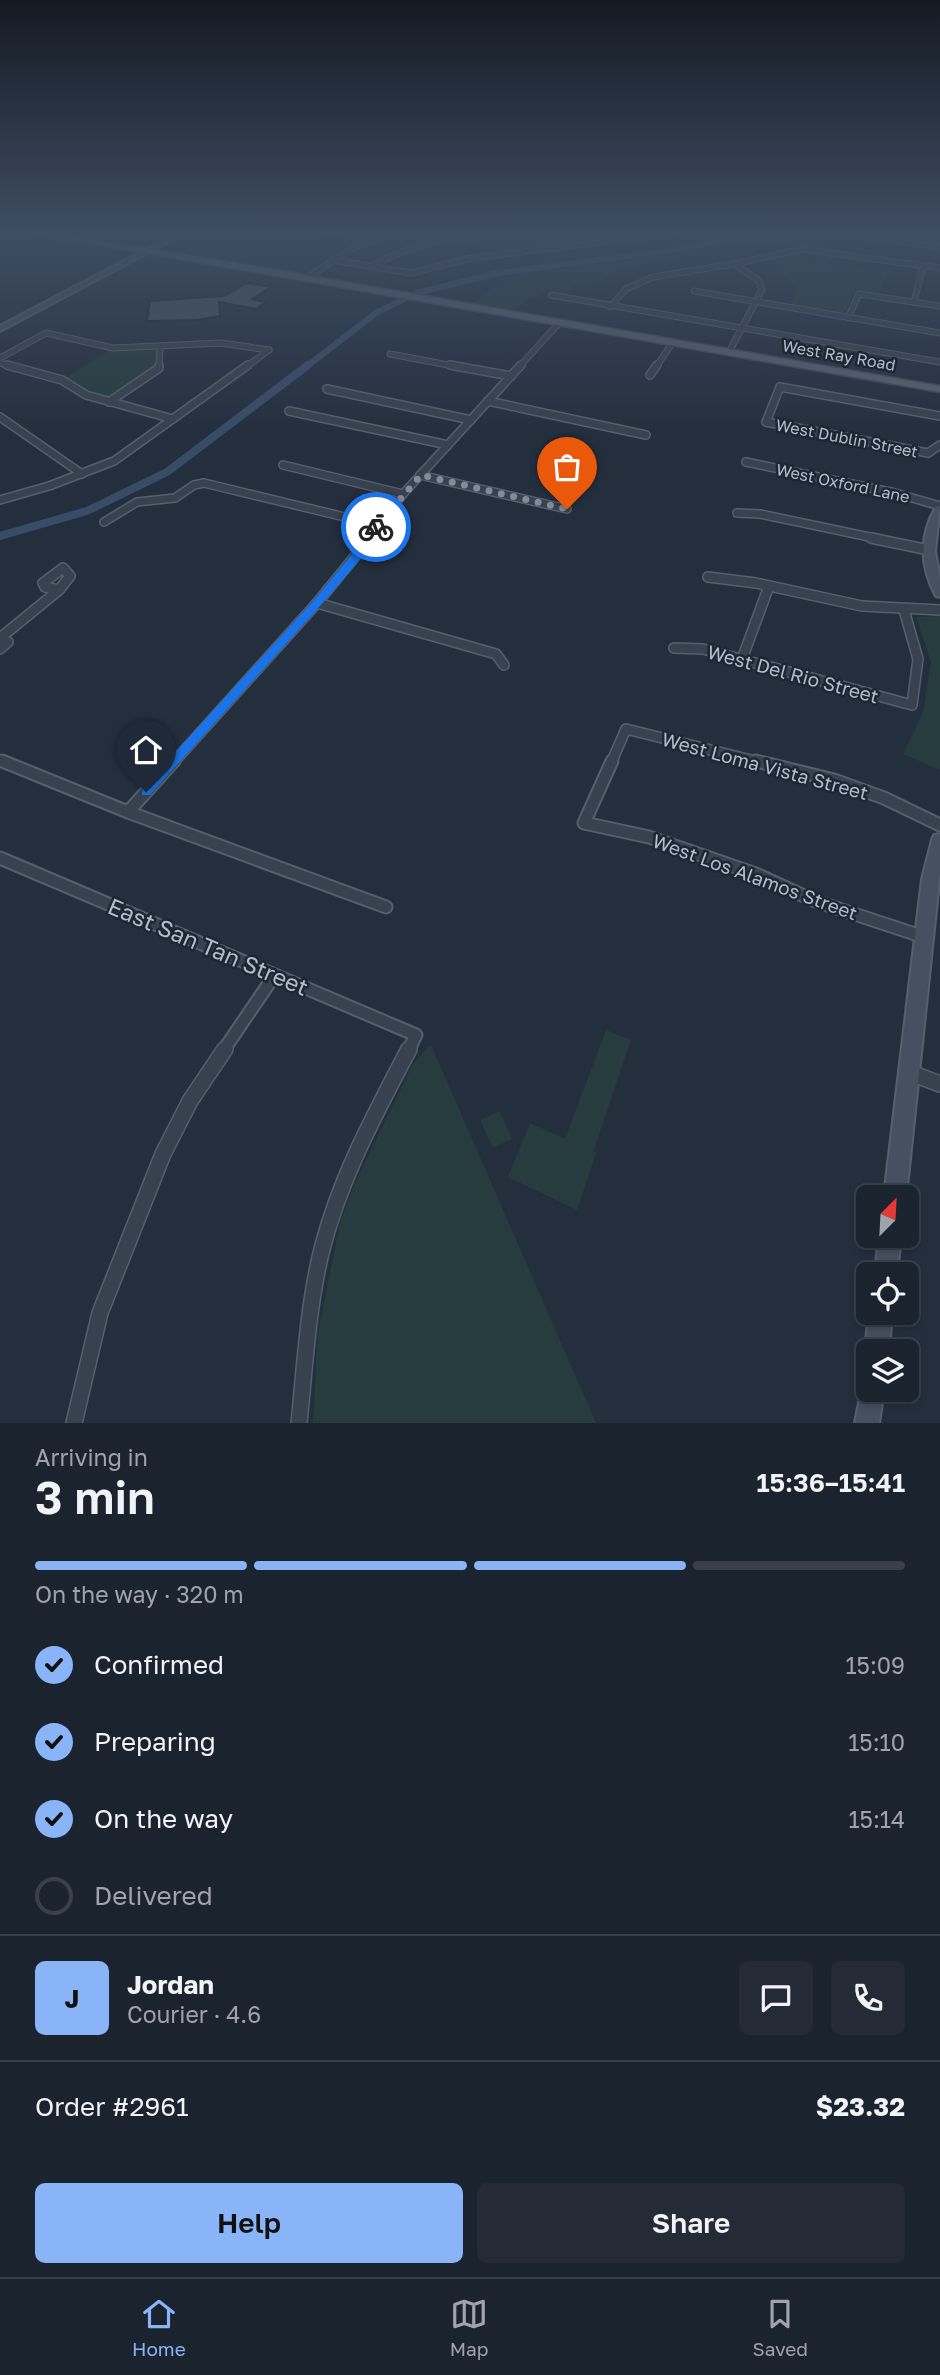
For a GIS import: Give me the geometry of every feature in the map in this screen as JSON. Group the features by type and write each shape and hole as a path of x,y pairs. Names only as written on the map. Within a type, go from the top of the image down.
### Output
{"main road":[{"path":"0,321 44,298"},
{"path":"0,329 57,298"},
{"name":"West Ray Road","path":"425,298 940,389"},
{"path":"37,302 47,304"},
{"path":"940,508 931,530 929,550 929,563 940,593"},
{"path":"896,1185 930,879 940,840"},
{"path":"867,1423 870,1402"}],"street":[{"path":"568,298 940,362"},
{"path":"610,307 618,298"},
{"path":"732,298 940,332"},
{"path":"729,352 757,298"},
{"path":"848,318 857,298"},
{"path":"889,298 940,306"},
{"path":"128,812 317,603 359,554 403,494 560,322"},
{"path":"0,360 46,333 113,348 220,343 269,351 114,461 0,500"},
{"path":"650,375 673,342"},
{"path":"109,402 159,368 160,347"},
{"path":"390,354 511,376"},
{"path":"0,360 62,380 86,395 173,419"},
{"name":"West Dublin Street","path":"940,416 780,387 766,422 928,453 940,445"},
{"path":"327,389 471,420"},
{"path":"488,401 646,435"},
{"path":"289,411 448,445"},
{"path":"0,418 82,474"},
{"name":"West Oxford Lane","path":"746,462 895,493 940,508"},
{"path":"283,464 403,494"},
{"path":"421,475 567,509"},
{"path":"104,522 137,502 175,498 194,485 204,483 378,525"},
{"path":"737,513 760,514 929,550"},
{"path":"708,576 735,576 839,602 904,610 940,610"},
{"path":"743,659 769,586"},
{"path":"3,643 59,590"},
{"path":"317,603 496,654 504,665"},
{"name":"West Del Rio Street","path":"674,648 703,649 912,705 918,659 904,610"},
{"name":"West Loma Vista Street","path":"584,823 626,729 834,780 884,797 940,825"},
{"path":"0,760 128,812 386,907"},
{"name":"West Los Alamos Street","path":"584,823 649,837 697,853 756,874 815,901 924,937"},
{"name":"East San Tan Street","path":"0,858 416,1035 352,1159 322,1249 309,1325 299,1423"},
{"path":"74,1423 100,1313 163,1154 190,1101 274,976"},
{"path":"908,1072 940,1084"}],"green space":[{"path":"479,298 528,298 514,310 473,303"},
{"path":"793,298 851,298 844,315 791,307"},
{"path":"160,347 161,362 109,402 62,380 113,348"},
{"path":"940,616 940,770 903,754 923,713 931,662 916,617"},
{"path":"606,1030 631,1040 593,1152 596,1153 577,1210 508,1177 530,1123 565,1139"},
{"path":"430,1045 596,1423 313,1423 318,1332 340,1223 355,1183 413,1064"},
{"path":"500,1111 512,1139 493,1148 480,1120"}],"building":[{"path":"253,298 266,302 256,309 219,302 220,316 196,320 147,321 150,301"}],"waterway":[{"path":"306,367 376,313 404,299"},
{"path":"0,536 87,511 167,472 308,365"}],"way so far":[{"path":"376,527 421,475 567,509"}],"route":[{"path":"146,792 317,603 359,554 376,527"}]}
